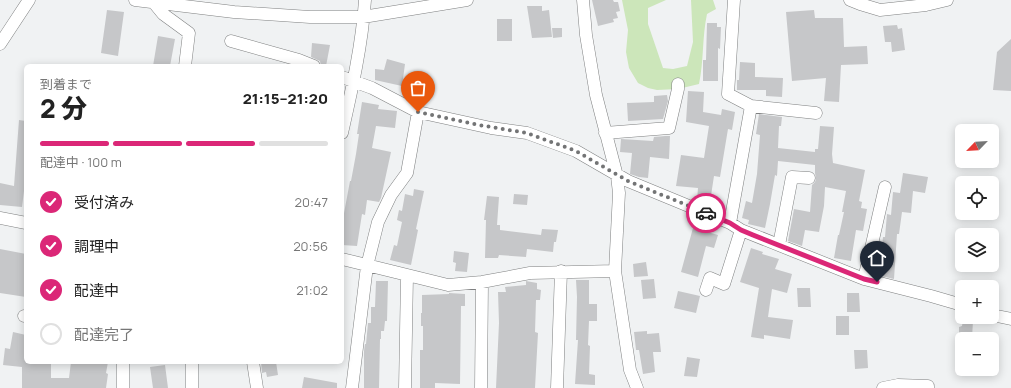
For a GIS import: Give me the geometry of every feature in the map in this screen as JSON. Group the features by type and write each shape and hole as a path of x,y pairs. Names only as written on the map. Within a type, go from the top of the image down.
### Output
{"street":[{"path":"0,44 29,0"},
{"path":"135,0 154,3 196,4 234,12 310,17 364,17 467,0"},
{"path":"344,124 354,82 364,17 364,0"},
{"path":"583,0 586,35 596,95 617,176 618,193 615,271 630,370 637,388"},
{"path":"734,0 728,94 751,106 816,112"},
{"path":"850,0 874,9 880,5 926,5 947,0"},
{"path":"154,3 162,14 190,33 185,64"},
{"path":"231,41 309,64"},
{"path":"344,79 372,88 418,112 477,125 527,133 576,151 617,176 730,223 741,230 864,279 955,303"},
{"path":"605,133 669,128 678,84"},
{"path":"730,223 751,106"},
{"path":"352,388 367,266 378,222 392,195 407,173 418,112"},
{"path":"779,245 792,177 809,178"},
{"path":"864,279 885,187"},
{"path":"0,218 24,223"},
{"path":"706,290 710,278 724,284 741,230"},
{"path":"344,260 448,285 482,282 530,273 561,271 615,271"},
{"path":"557,388 561,271"},
{"path":"405,388 407,276"},
{"path":"481,388 482,282"},
{"path":"999,316 1011,319"},
{"path":"123,364 123,388"},
{"path":"192,364 192,388"},
{"path":"253,364 257,388"},
{"path":"883,388 898,385 928,386 928,388"}],"green space":[{"path":"622,0 666,0 648,8 648,24 663,68 673,69 687,66 693,42 691,0 713,0 716,9 707,14 699,84 678,89 657,90 648,88 638,83 629,68 626,52 628,30"}],"building":[{"path":"592,0 613,0 614,2 618,2 620,11 616,12 618,18 613,19 614,22 598,26"},
{"path":"527,6 542,6 542,11 549,10 552,37 532,38"},
{"path":"107,10 124,12 118,56 101,53"},
{"path":"814,10 815,18 843,18 844,47 867,46 868,64 841,65 839,102 824,101 826,78 792,81 786,12"},
{"path":"497,19 512,19 512,41 497,41"},
{"path":"707,23 717,23 717,27 721,27 720,49 718,48 718,81 703,81 703,60 706,60"},
{"path":"897,25 898,29 902,28 905,50 892,52 891,42 885,42 883,26"},
{"path":"552,28 562,28 562,37 553,38"},
{"path":"158,36 175,39 170,64 153,64"},
{"path":"1011,39 1011,91 993,90 997,52"},
{"path":"312,43 330,45 326,64 321,64 320,61 311,57"},
{"path":"387,59 405,64 402,86 375,80 375,69 384,70"},
{"path":"740,62 755,63 755,77 783,78 782,97 766,96 766,90 737,90"},
{"path":"688,91 704,92 703,112 721,115 722,109 735,112 732,130 728,129 720,177 714,176 710,202 697,200 698,188 676,186 681,155 704,158 709,126 686,122"},
{"path":"667,95 668,101 663,119 628,121 627,103 654,102 654,96"},
{"path":"362,102 379,105 378,109 397,111 395,128 376,126 372,148 391,152 379,202 367,200 365,215 362,214 357,246 344,245 344,213 356,154 359,134 357,134"},
{"path":"759,114 782,117 781,126 779,126 778,148 815,152 815,149 818,149 820,126 834,127 832,154 833,163 865,170 859,201 862,202 861,208 867,209 863,231 856,230 851,261 834,258 844,212 842,212 846,191 825,187 824,206 819,232 805,230 802,246 788,241 794,209 810,212 812,185 816,179 815,165 778,161 777,176 775,175 765,228 748,224 749,220 742,218 746,201 752,203 757,174 760,135 756,134"},
{"path":"19,120 24,121 24,191 22,207 0,205 0,183 14,186"},
{"path":"670,136 669,159 650,157 648,178 630,174 632,153 620,152 621,139 653,141 654,137"},
{"path":"903,173 928,177 925,193 913,191 911,213 902,212 899,234 897,234 894,279 881,276 883,255 881,255 883,237 885,237 887,214 891,215 893,192 900,193"},
{"path":"414,189 424,191 416,229 418,230 411,265 390,260 394,245 397,246 402,222 397,220 399,210 402,211 405,194 413,196"},
{"path":"514,194 528,195 527,205 513,204"},
{"path":"487,196 499,197 497,225 500,225 500,230 541,235 542,229 558,230 556,242 554,242 553,252 527,249 526,257 499,255 498,258 485,258 486,220 484,220"},
{"path":"693,228 718,235 714,248 706,246 698,277 681,272"},
{"path":"751,248 763,252 762,254 779,259 775,269 792,274 787,293 772,289 768,317 793,320 790,339 764,335 764,339 751,337 759,288 740,282"},
{"path":"0,249 24,254 24,297 0,293"},
{"path":"454,251 469,253 467,272 455,271 456,263 453,262"},
{"path":"646,262 648,276 634,277 633,264"},
{"path":"654,279 656,298 643,299 641,280"},
{"path":"576,280 589,280 589,304 597,304 597,321 589,321 588,345 590,346 589,374 595,375 595,385 575,384 578,340 576,340"},
{"path":"376,281 388,281 387,321 385,321 384,331 381,331 380,339 379,388 364,388 364,351 368,323 371,323 371,307 375,307"},
{"path":"526,281 537,283 537,289 541,290 540,300 536,300 535,332 538,333 535,388 496,388 499,323 498,292 506,292 505,287 526,285"},
{"path":"797,288 810,288 811,307 798,307"},
{"path":"678,291 700,296 696,313 674,308"},
{"path":"449,293 465,294 465,306 461,306 460,384 435,383 435,388 420,388 420,350 423,350 423,326 421,326 422,295"},
{"path":"847,293 859,293 860,312 847,312"},
{"path":"836,316 849,316 849,335 836,335"},
{"path":"962,324 973,324 972,332 959,332 959,327 962,326"},
{"path":"647,331 647,334 659,333 661,352 653,352 655,372 643,374 639,350 636,350 634,332"},
{"path":"13,332 24,335 24,364 51,364 51,378 69,378 71,364 108,364 106,388 22,388 22,367 3,365 5,348 10,349"},
{"path":"854,350 867,350 868,368 855,369"},
{"path":"687,357 700,359 697,377 684,376"},
{"path":"261,364 276,364 278,375 267,377 266,372 262,373"},
{"path":"165,365 168,388 153,388 150,367"},
{"path":"304,377 337,383 337,388 302,388"}],"way so far":[{"path":"418,112 491,128 527,133 576,151 617,176 706,213"}],"route":[{"path":"706,213 753,235 864,279 877,282"}]}
